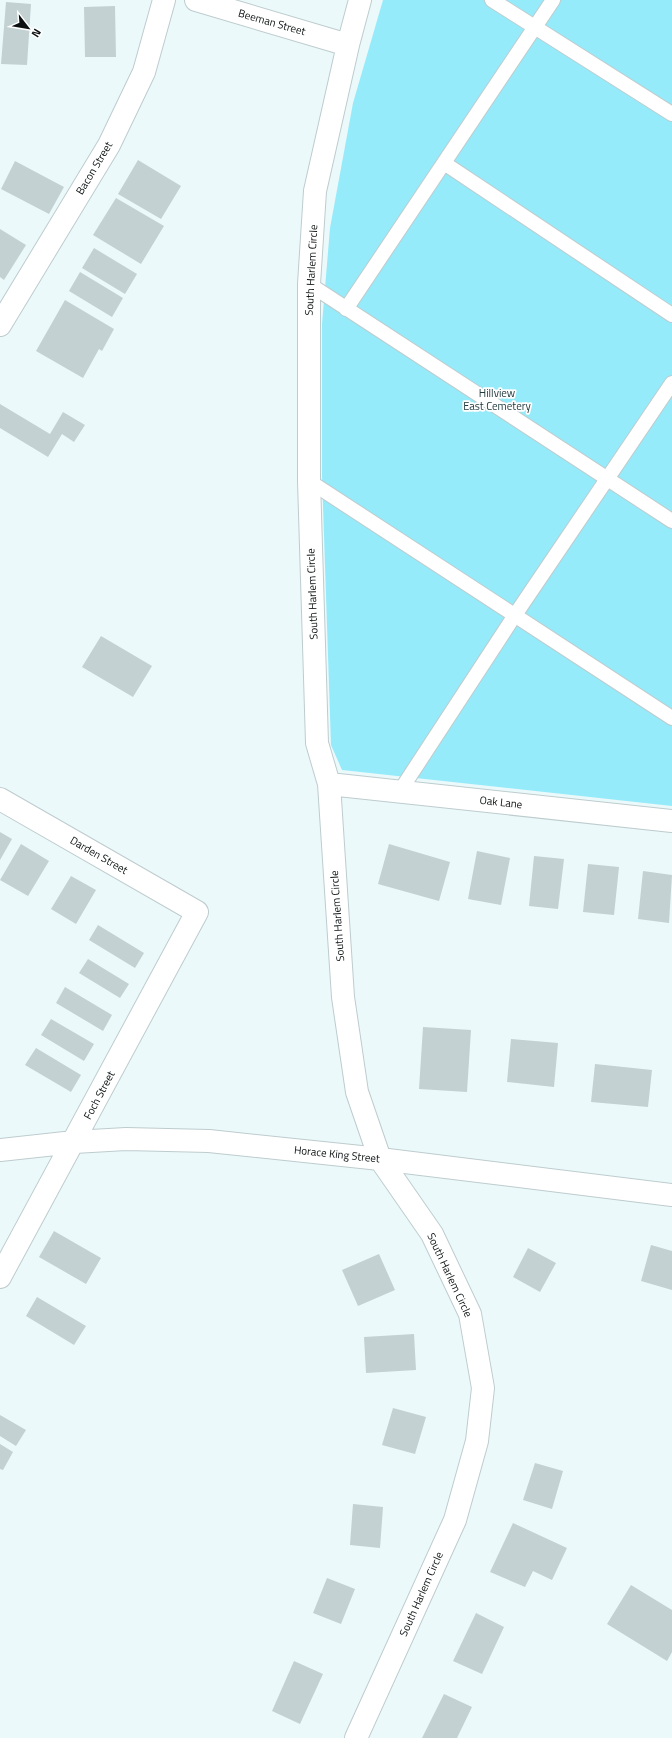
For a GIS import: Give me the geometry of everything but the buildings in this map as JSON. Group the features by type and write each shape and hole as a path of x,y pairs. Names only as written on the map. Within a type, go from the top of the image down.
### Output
{"street":[{"name":"Bacon Street","path":"0,325 108,145 144,72 164,0"},
{"name":"Beeman Street","path":"196,0 348,44"},
{"path":"348,44 360,0"},
{"name":"South Harlem Circle","path":"348,44 315,191 309,284 309,481 317,744 329,784 343,997 357,1092 380,1159 432,1234 470,1314 484,1388 477,1441 455,1520 356,1738"},
{"name":"Oak Lane","path":"329,784 672,821"},
{"name":"Darden Street","path":"0,799 197,912"},
{"name":"Foch Street","path":"0,1277 197,912"},
{"name":"Horace King Street","path":"0,1150 74,1142 126,1139 209,1140 672,1194"}],"lane":[{"path":"492,0 672,114"},
{"path":"346,309 553,0"},
{"path":"444,163 672,315"},
{"path":"309,284 672,522"},
{"path":"400,791 515,615 672,383"},
{"path":"309,481 672,718"}],"green space":[{"name":"Hillview East Cemetery","path":"383,0 672,0 672,806 342,770 331,745 322,476 322,324 330,228 353,103"}]}
